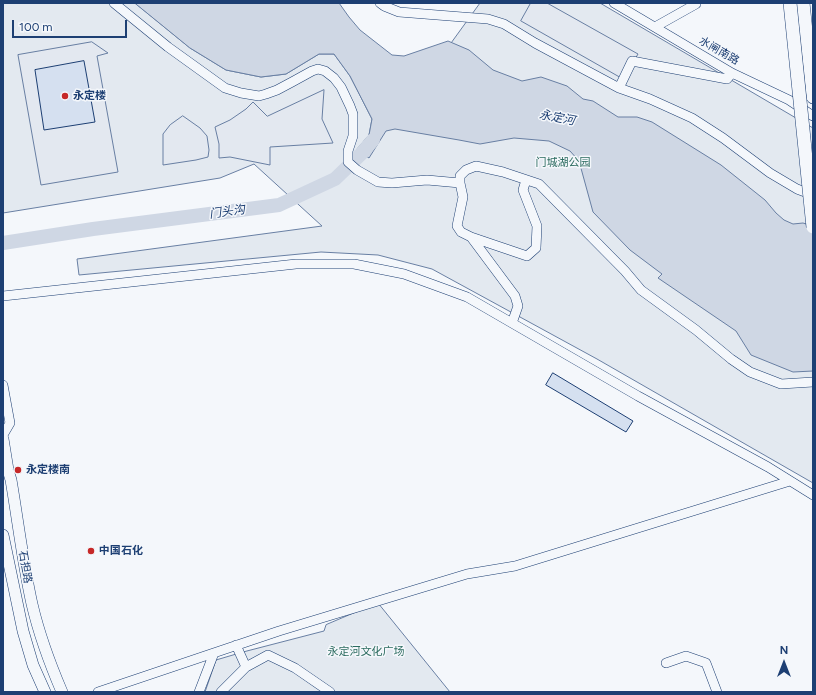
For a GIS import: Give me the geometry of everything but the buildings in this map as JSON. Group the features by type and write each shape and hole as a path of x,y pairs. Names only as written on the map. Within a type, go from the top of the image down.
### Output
{"highway":[{"path":"790,3 813,227"},
{"path":"803,3 813,97"}],"main road":[{"name":"石担路","path":"3,439 32,604 42,641 54,675 62,692"},
{"name":"石担路","path":"3,535 6,568 33,665 45,692"}],"street":[{"path":"114,3 168,48 225,88 241,93 259,96 277,90 312,71 318,69 325,71 334,78 340,87 353,114 353,136 348,151 348,162 378,182 392,183 426,180 460,183"},
{"path":"380,3 399,12 488,19 504,24 535,43 618,88 692,118 724,138 770,173 797,189 813,195"},
{"name":"水闸南路","path":"614,3 732,74 789,100 813,116"},
{"path":"655,28 696,3"},
{"path":"618,88 632,61 727,79 732,74"},
{"path":"526,180 523,190 537,226 536,248 526,256 471,237 461,232 457,226 462,197 460,176 466,170 476,166 503,172 539,184 625,271 641,290 696,330 731,359 750,372 781,384 813,382"},
{"path":"471,237 515,296 518,306 512,323"},
{"path":"3,296 296,264 354,264 404,274 467,297 638,396 768,467 813,496"},
{"path":"3,385 10,423 3,435"},
{"path":"98,692 279,631 467,574 515,566 790,481"},
{"path":"236,645 246,667"},
{"path":"199,692 214,653"},
{"path":"221,692 246,667 268,655 295,668 330,692"},
{"path":"666,662 686,656 706,663 718,692"}],"green space":[{"name":"门城湖公园","path":"3,3 135,3 190,48 226,70 261,77 286,74 319,54 334,54 350,76 372,119 369,135 359,147 396,119 480,3 600,3 813,128 813,483 597,359 432,269 378,255 321,252 79,275 77,259 322,226 254,164 220,178 3,213"},
{"name":"永定河文化广场","path":"378,603 450,692 205,692 216,660 324,631 326,625"}],"shaded area":[{"path":"531,3 547,3 638,54 623,79 521,21"},
{"path":"92,42 108,53 97,56 118,172 41,185 18,55"},
{"path":"324,90 322,119 333,143 270,147 270,165 230,157 219,158 219,144 215,127 230,120 253,102 267,116"},
{"path":"183,116 200,128 207,136 209,150 208,157 163,165 163,134 170,125"}],"water":[{"name":"永定河","path":"135,3 339,3 360,30 392,55 404,56 448,41 469,50 493,70 522,81 541,77 567,86 583,99 593,101 618,117 637,117 652,122 721,165 765,200 784,220 793,224 803,223 813,226 813,371 793,372 751,355 736,331 658,278 662,274 630,250 593,212 579,161 570,151 549,141 514,138 480,144 395,129 386,131 369,158 357,149 369,135 372,119 350,76 334,54 319,54 286,74 261,77 226,70 190,48"}],"waterway":[{"name":"门头沟","path":"3,243 93,229 279,205 335,179 373,140"}],"place":[{"name":"永定楼","path":"65,96"},
{"name":"永定楼南","path":"18,470"},
{"name":"中国石化","path":"91,551"}]}
